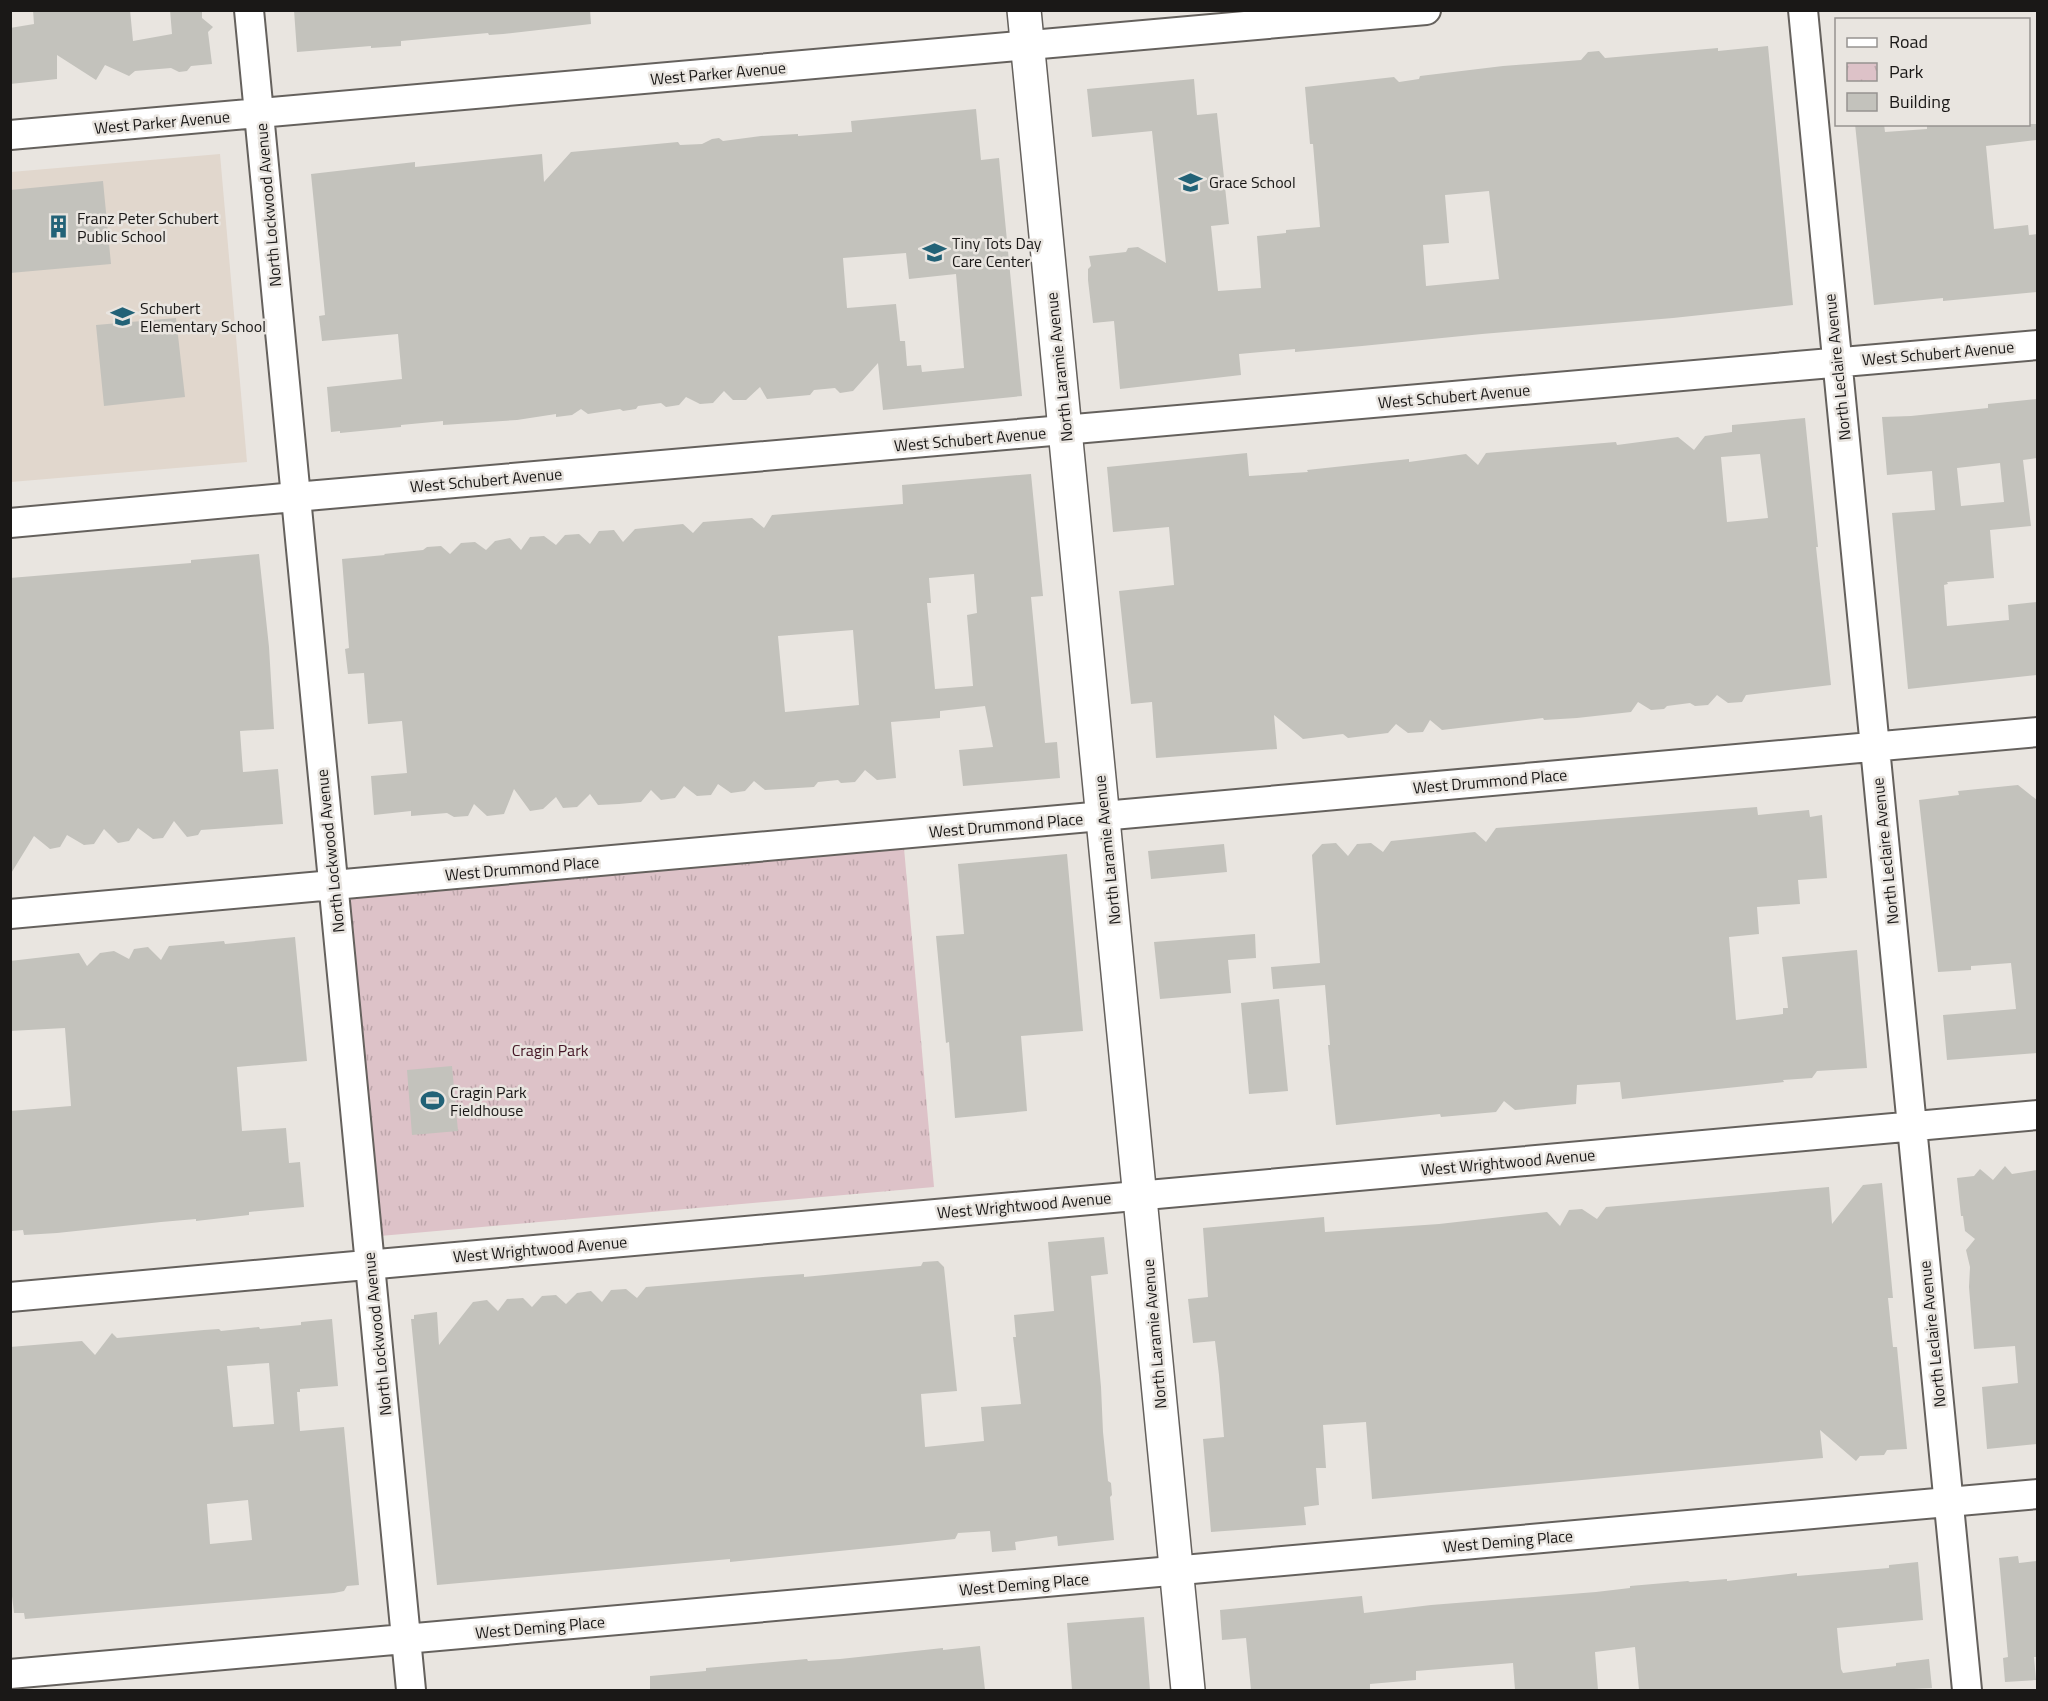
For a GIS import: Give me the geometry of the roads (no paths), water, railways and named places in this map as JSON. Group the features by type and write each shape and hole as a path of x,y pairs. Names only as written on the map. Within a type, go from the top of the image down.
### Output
{"street":[{"name":"North Lockwood Avenue","path":"249,10 411,1690"},
{"name":"North Laramie Avenue","path":"1024,10 1188,1690"},
{"name":"West Parker Avenue","path":"10,135 1426,10"},
{"name":"North Leclaire Avenue","path":"1803,10 1967,1690"},
{"name":"West Schubert Avenue","path":"10,524 295,497 2037,345"},
{"name":"West Drummond Place","path":"10,914 2037,732"},
{"name":"West Wrightwood Avenue","path":"10,1297 2037,1115"},
{"name":"West Deming Place","path":"10,1674 2037,1494"}],"place":[{"name":"Grace School","path":"1191,182"},
{"name":"Franz Peter Schubert Public School","path":"59,227"},
{"name":"Tiny Tots Day Care Center","path":"934,252"},
{"name":"Schubert Elementary School","path":"122,317"},
{"name":"Cragin Park Fieldhouse","path":"432,1101"}],"park label":[{"name":"Cragin Park","path":"550,1050"}]}
